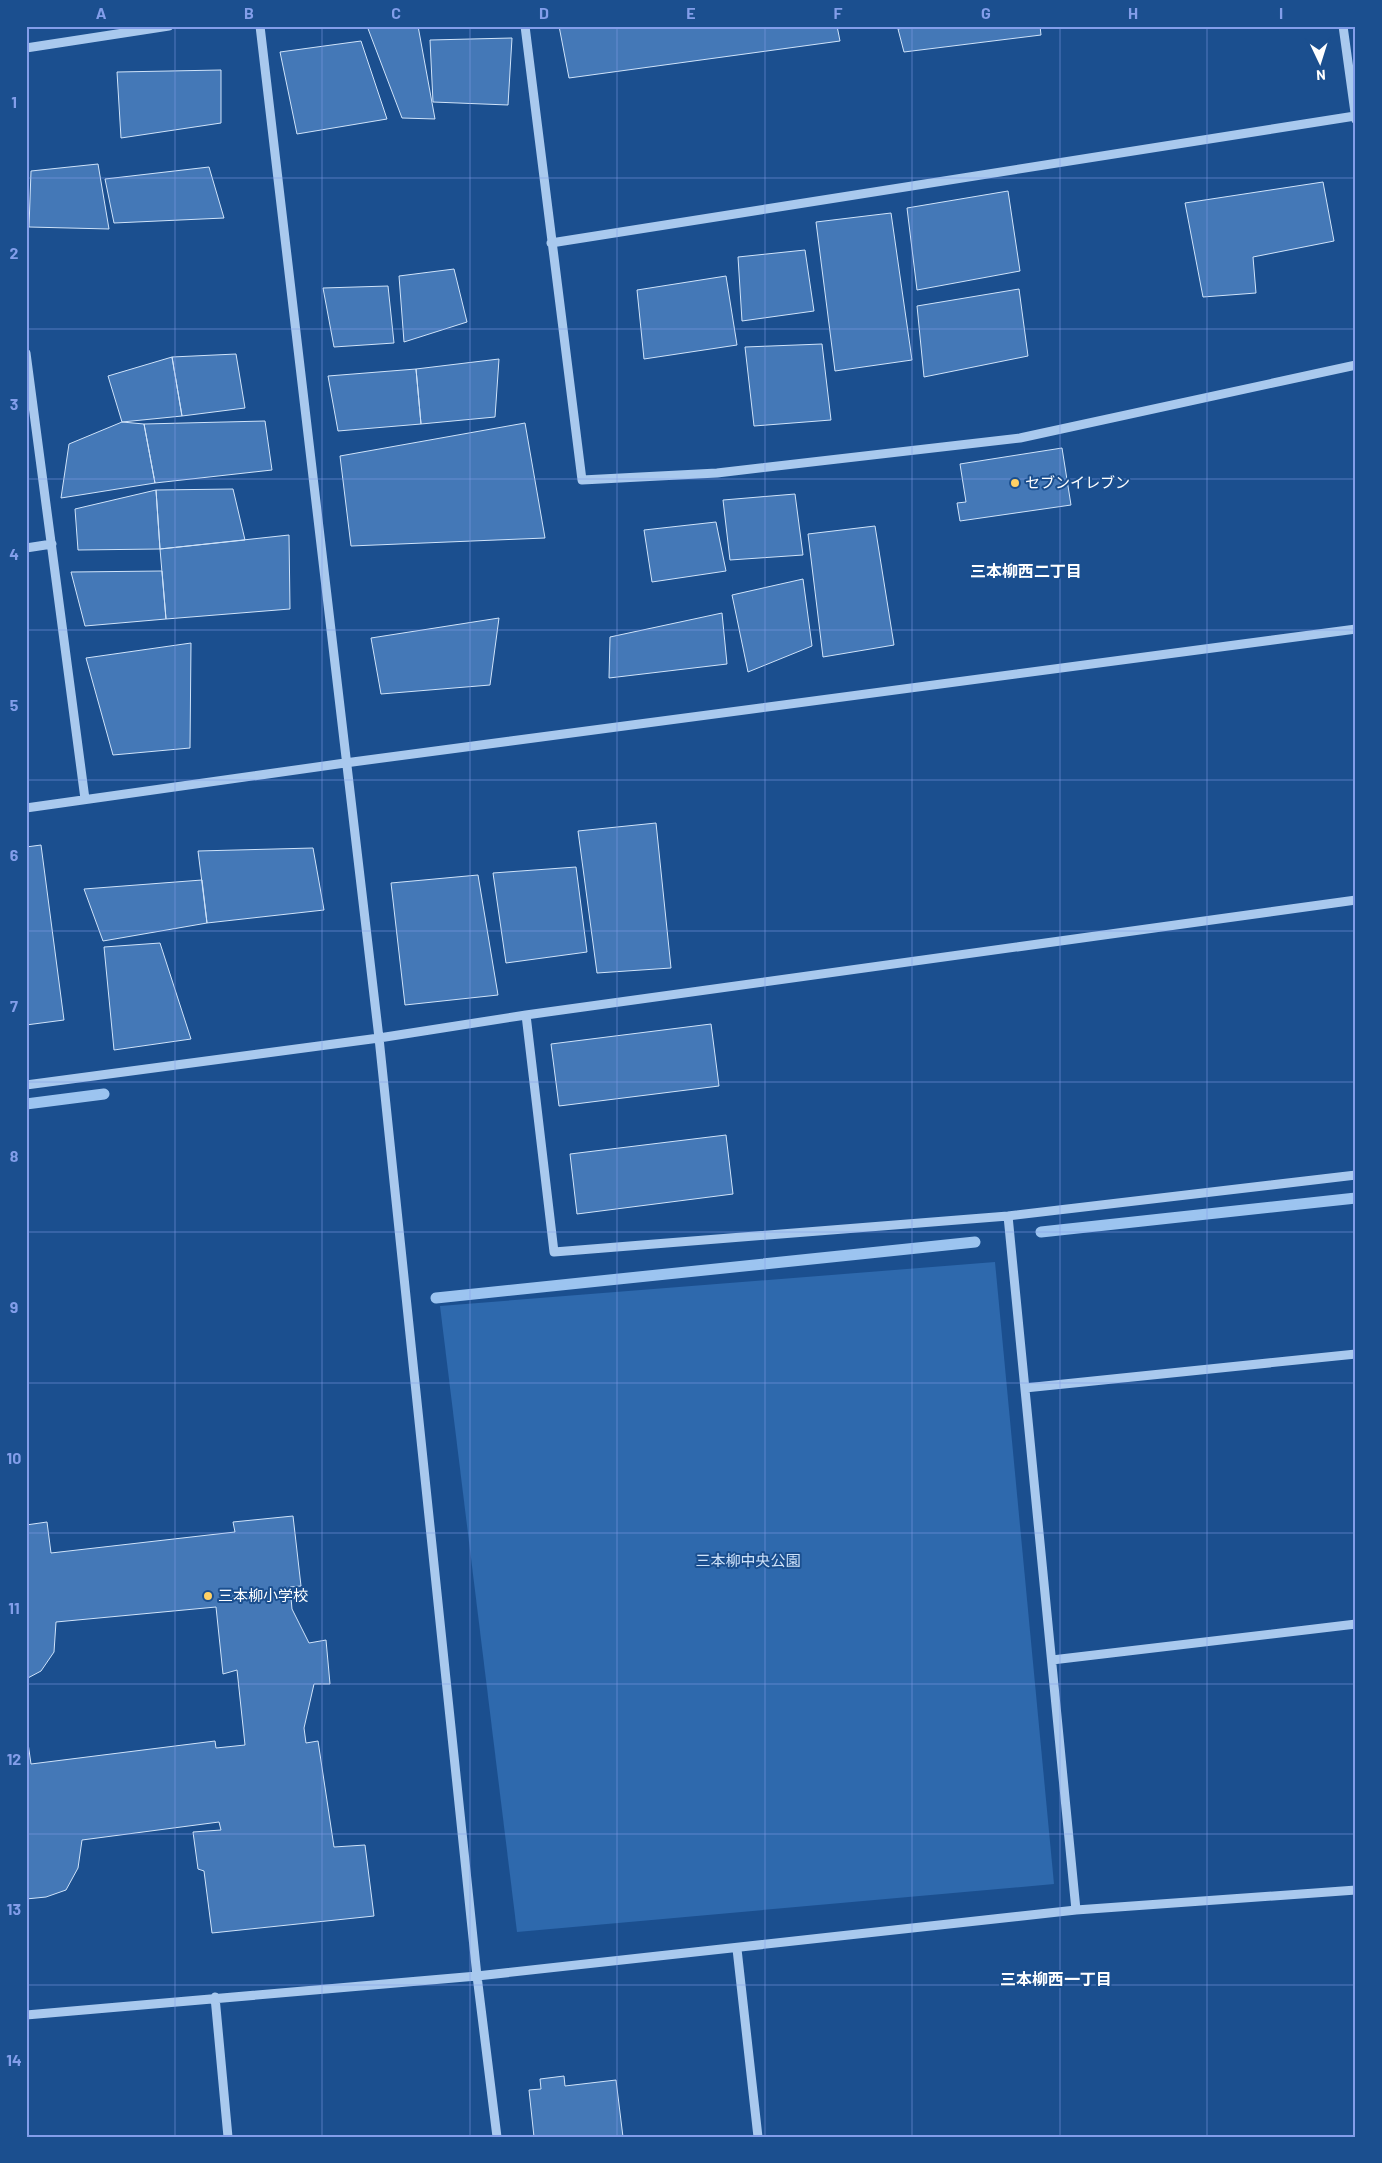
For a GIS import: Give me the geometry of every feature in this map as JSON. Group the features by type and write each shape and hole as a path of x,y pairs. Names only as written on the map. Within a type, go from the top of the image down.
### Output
{"street":[{"path":"26,48 170,26"},
{"path":"260,26 345,762 379,1038 477,1976 497,2137"},
{"path":"525,26 582,480 717,473 1020,438 1356,365"},
{"path":"1343,26 1356,121"},
{"path":"551,243 1355,116"},
{"path":"26,353 85,799"},
{"path":"26,548 52,544"},
{"path":"26,808 345,762 1356,629"},
{"path":"26,1085 379,1038 526,1015 1356,900"},
{"path":"526,1015 554,1252 1008,1216 1356,1175"},
{"path":"1008,1216 1076,1910"},
{"path":"1025,1388 1356,1354"},
{"path":"1052,1660 1356,1624"},
{"path":"26,2014 477,1976 737,1949 1076,1910 1356,1890"},
{"path":"737,1949 758,2137"},
{"path":"215,1997 228,2137"}],"green space":[{"name":"三本柳中央公園","path":"995,1262 1054,1884 517,1932 440,1306"}],"building":[{"path":"367,26 418,26 435,119 402,118"},
{"path":"559,26 837,26 840,41 569,78"},
{"path":"914,26 1040,26 1041,35 904,52 898,29"},
{"path":"512,38 508,105 433,102 430,40"},
{"path":"361,41 387,119 297,134 280,52"},
{"path":"221,70 221,123 121,138 117,72"},
{"path":"98,164 109,229 29,227 31,171"},
{"path":"209,167 224,218 114,223 105,179"},
{"path":"1323,182 1334,241 1253,257 1256,293 1203,297 1185,203"},
{"path":"1008,191 1020,271 917,290 907,208"},
{"path":"891,213 912,360 835,371 816,222"},
{"path":"805,250 814,311 742,321 738,257"},
{"path":"454,269 467,322 404,342 399,276"},
{"path":"726,276 737,345 644,359 637,290"},
{"path":"388,286 394,343 334,347 323,288"},
{"path":"1019,289 1028,356 924,377 917,306"},
{"path":"822,344 831,420 754,426 745,347"},
{"path":"236,354 245,408 182,416 172,357"},
{"path":"172,357 182,416 122,422 108,376"},
{"path":"499,359 495,417 421,424 416,369"},
{"path":"416,369 421,424 338,431 328,376"},
{"path":"265,421 272,470 155,483 144,424"},
{"path":"122,422 144,424 155,483 61,498 69,444"},
{"path":"525,423 545,538 351,546 340,456"},
{"name":"セブンイレブン","path":"1062,448 1071,505 960,521 957,503 966,502 960,464"},
{"path":"233,489 245,540 160,549 156,490"},
{"path":"156,490 160,549 78,550 75,509"},
{"path":"795,494 803,555 730,560 723,500"},
{"path":"716,522 726,571 652,582 644,530"},
{"path":"875,526 894,645 823,657 808,534"},
{"path":"289,535 290,609 166,619 160,549"},
{"path":"162,571 166,619 85,626 71,572"},
{"path":"803,579 812,646 748,672 732,595"},
{"path":"722,613 727,664 609,678 610,637"},
{"path":"499,618 490,685 381,694 371,638"},
{"path":"191,643 190,748 113,755 86,658"},
{"path":"656,823 671,968 597,973 578,831"},
{"path":"41,845 64,1020 26,1025 26,847"},
{"path":"313,848 324,910 207,923 198,851"},
{"path":"576,867 587,952 506,963 493,873"},
{"path":"478,875 498,995 405,1005 391,883"},
{"path":"202,880 207,923 103,941 84,889"},
{"path":"160,943 191,1039 114,1050 104,947"},
{"path":"711,1024 719,1086 559,1106 551,1044"},
{"path":"726,1135 733,1194 577,1214 570,1154"},
{"path":"293,1516 301,1586 290,1587 292,1609 309,1643 326,1640 330,1684 314,1684 304,1728 306,1743 318,1741 334,1847 365,1845 374,1916 212,1933 204,1871 198,1869 193,1832 221,1830 219,1822 82,1840 78,1868 66,1890 46,1897 26,1899 26,1729 31,1764 215,1741 216,1748 245,1745 237,1670 223,1674 216,1607 56,1622 54,1652 41,1671 26,1679 26,1525 47,1522 51,1553 235,1532 233,1522"},
{"path":"564,2076 565,2086 616,2080 623,2137 534,2137 529,2090 541,2089 540,2079"}],"waterway":[{"path":"26,1104 104,1094"},
{"path":"1041,1232 1356,1198"},
{"path":"436,1298 975,1242"}],"place":[{"name":"セブンイレブン","path":"1015,483"},
{"name":"三本柳小学校","path":"208,1596"}],"district":[{"name":"三本柳西二丁目","path":"1026,571"},
{"name":"三本柳西一丁目","path":"1056,1979"}]}
